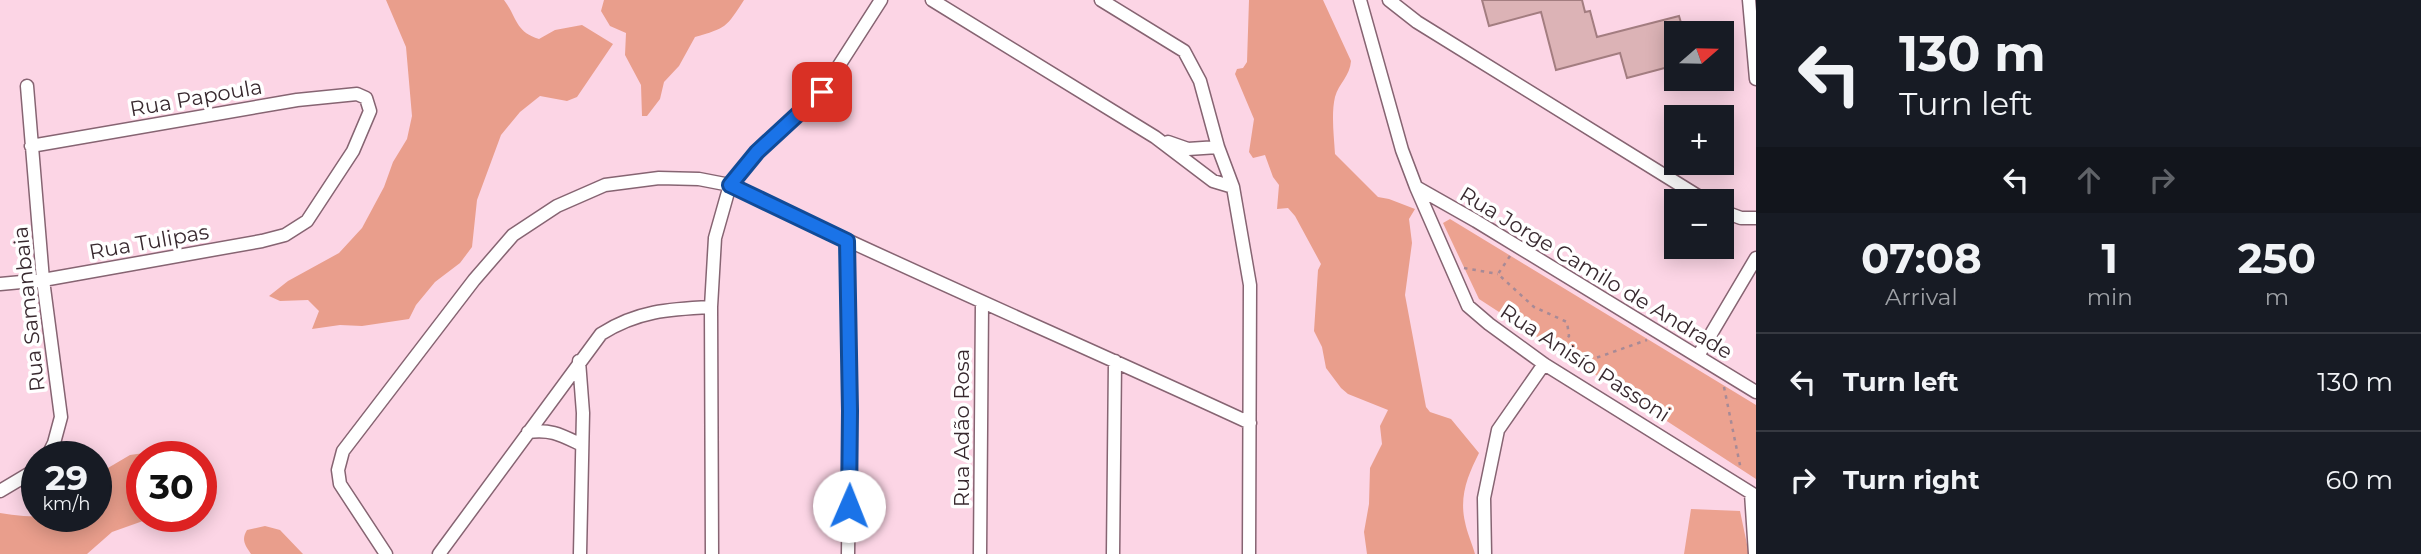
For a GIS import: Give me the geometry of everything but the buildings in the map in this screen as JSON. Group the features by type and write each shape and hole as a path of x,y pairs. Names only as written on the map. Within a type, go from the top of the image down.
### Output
{"street":[{"path":"712,554 711,307 715,238 730,185 757,152 822,92 881,0"},
{"path":"932,0 1155,137 1213,181 1233,187"},
{"path":"1101,0 1184,51 1200,81 1218,147 1233,187 1250,285 1249,554"},
{"name":"Rua Anisío Passoni","path":"1360,0 1385,91 1416,187 1468,306 1544,363 1753,494"},
{"path":"1389,0 1417,22 1687,189"},
{"path":"1749,0 1756,79"},
{"name":"Rua Samanbaia","path":"27,86 43,280 61,416 55,441"},
{"name":"Rua Papoula","path":"32,146 297,100 357,94 366,98"},
{"name":"Rua Tulipas","path":"0,284 43,280 285,235 307,221 353,151 370,111 366,98"},
{"path":"1155,137 1188,149 1218,147"},
{"path":"386,554 340,484 338,470 343,451 467,289 513,234 557,206 605,185 659,178 699,179 730,185 1250,424"},
{"name":"Rua Jorge Camilo de Andrade","path":"1416,187 1756,392"},
{"path":"1734,215 1756,217 1756,228"},
{"path":"847,241 850,411 848,554"},
{"path":"1698,356 1756,258"},
{"name":"Rua Adão Rosa","path":"980,554 982,303"},
{"path":"439,554 601,334 640,314 711,307"},
{"path":"579,361 583,413 580,554"},
{"path":"1114,554 1115,361"},
{"path":"1485,554 1483,498 1498,430 1544,363"},
{"path":"528,432 546,430 582,445"},
{"path":"0,491 21,479"},
{"path":"1753,494 1755,554"}],"path":[{"path":"1498,274 1512,253"},
{"path":"1460,268 1498,274 1534,307 1567,322 1569,336 1555,354"},
{"path":"1573,366 1651,339"},
{"path":"1722,380 1741,473"}],"shaded area":[{"path":"386,0 504,0 521,28 531,36 539,39 555,30 582,25 613,44 577,97 567,101 540,96 520,112 501,135 477,200 472,247 460,263 435,282 416,305 409,319 362,326 340,325 312,329 319,311 308,300 280,301 269,296 288,281 339,253 362,228 384,187 393,162 407,139 412,116 406,47"},
{"path":"604,0 744,0 724,26 695,37 679,66 664,82 660,99 647,116 642,116 641,85 625,55 626,33 610,26 601,11"},
{"path":"1249,0 1323,0 1351,61 1334,104 1335,154 1378,197 1415,209 1409,219 1412,243 1405,295 1426,407 1430,412 1451,419 1479,453 1468,478 1463,503 1466,526 1475,554 1367,554 1364,532 1369,504 1370,468 1382,444 1380,426 1388,410 1348,394 1326,368 1322,347 1314,331 1318,270 1321,264 1295,216 1288,208 1277,209 1279,185 1265,155 1253,158 1249,152 1254,119 1235,74 1237,69 1243,68 1247,62"},
{"path":"1450,219 1756,405 1756,479 1479,299 1443,223"},
{"path":"126,457 126,527 112,532 112,466"},
{"path":"1691,509 1740,511 1749,554 1684,554"},
{"path":"0,513 21,516 21,532 112,532 87,554 0,554"},
{"path":"265,526 280,530 303,554 251,554 244,542 247,530"}],"route":[{"path":"822,92 757,152 730,185 847,241 849,506"}]}
